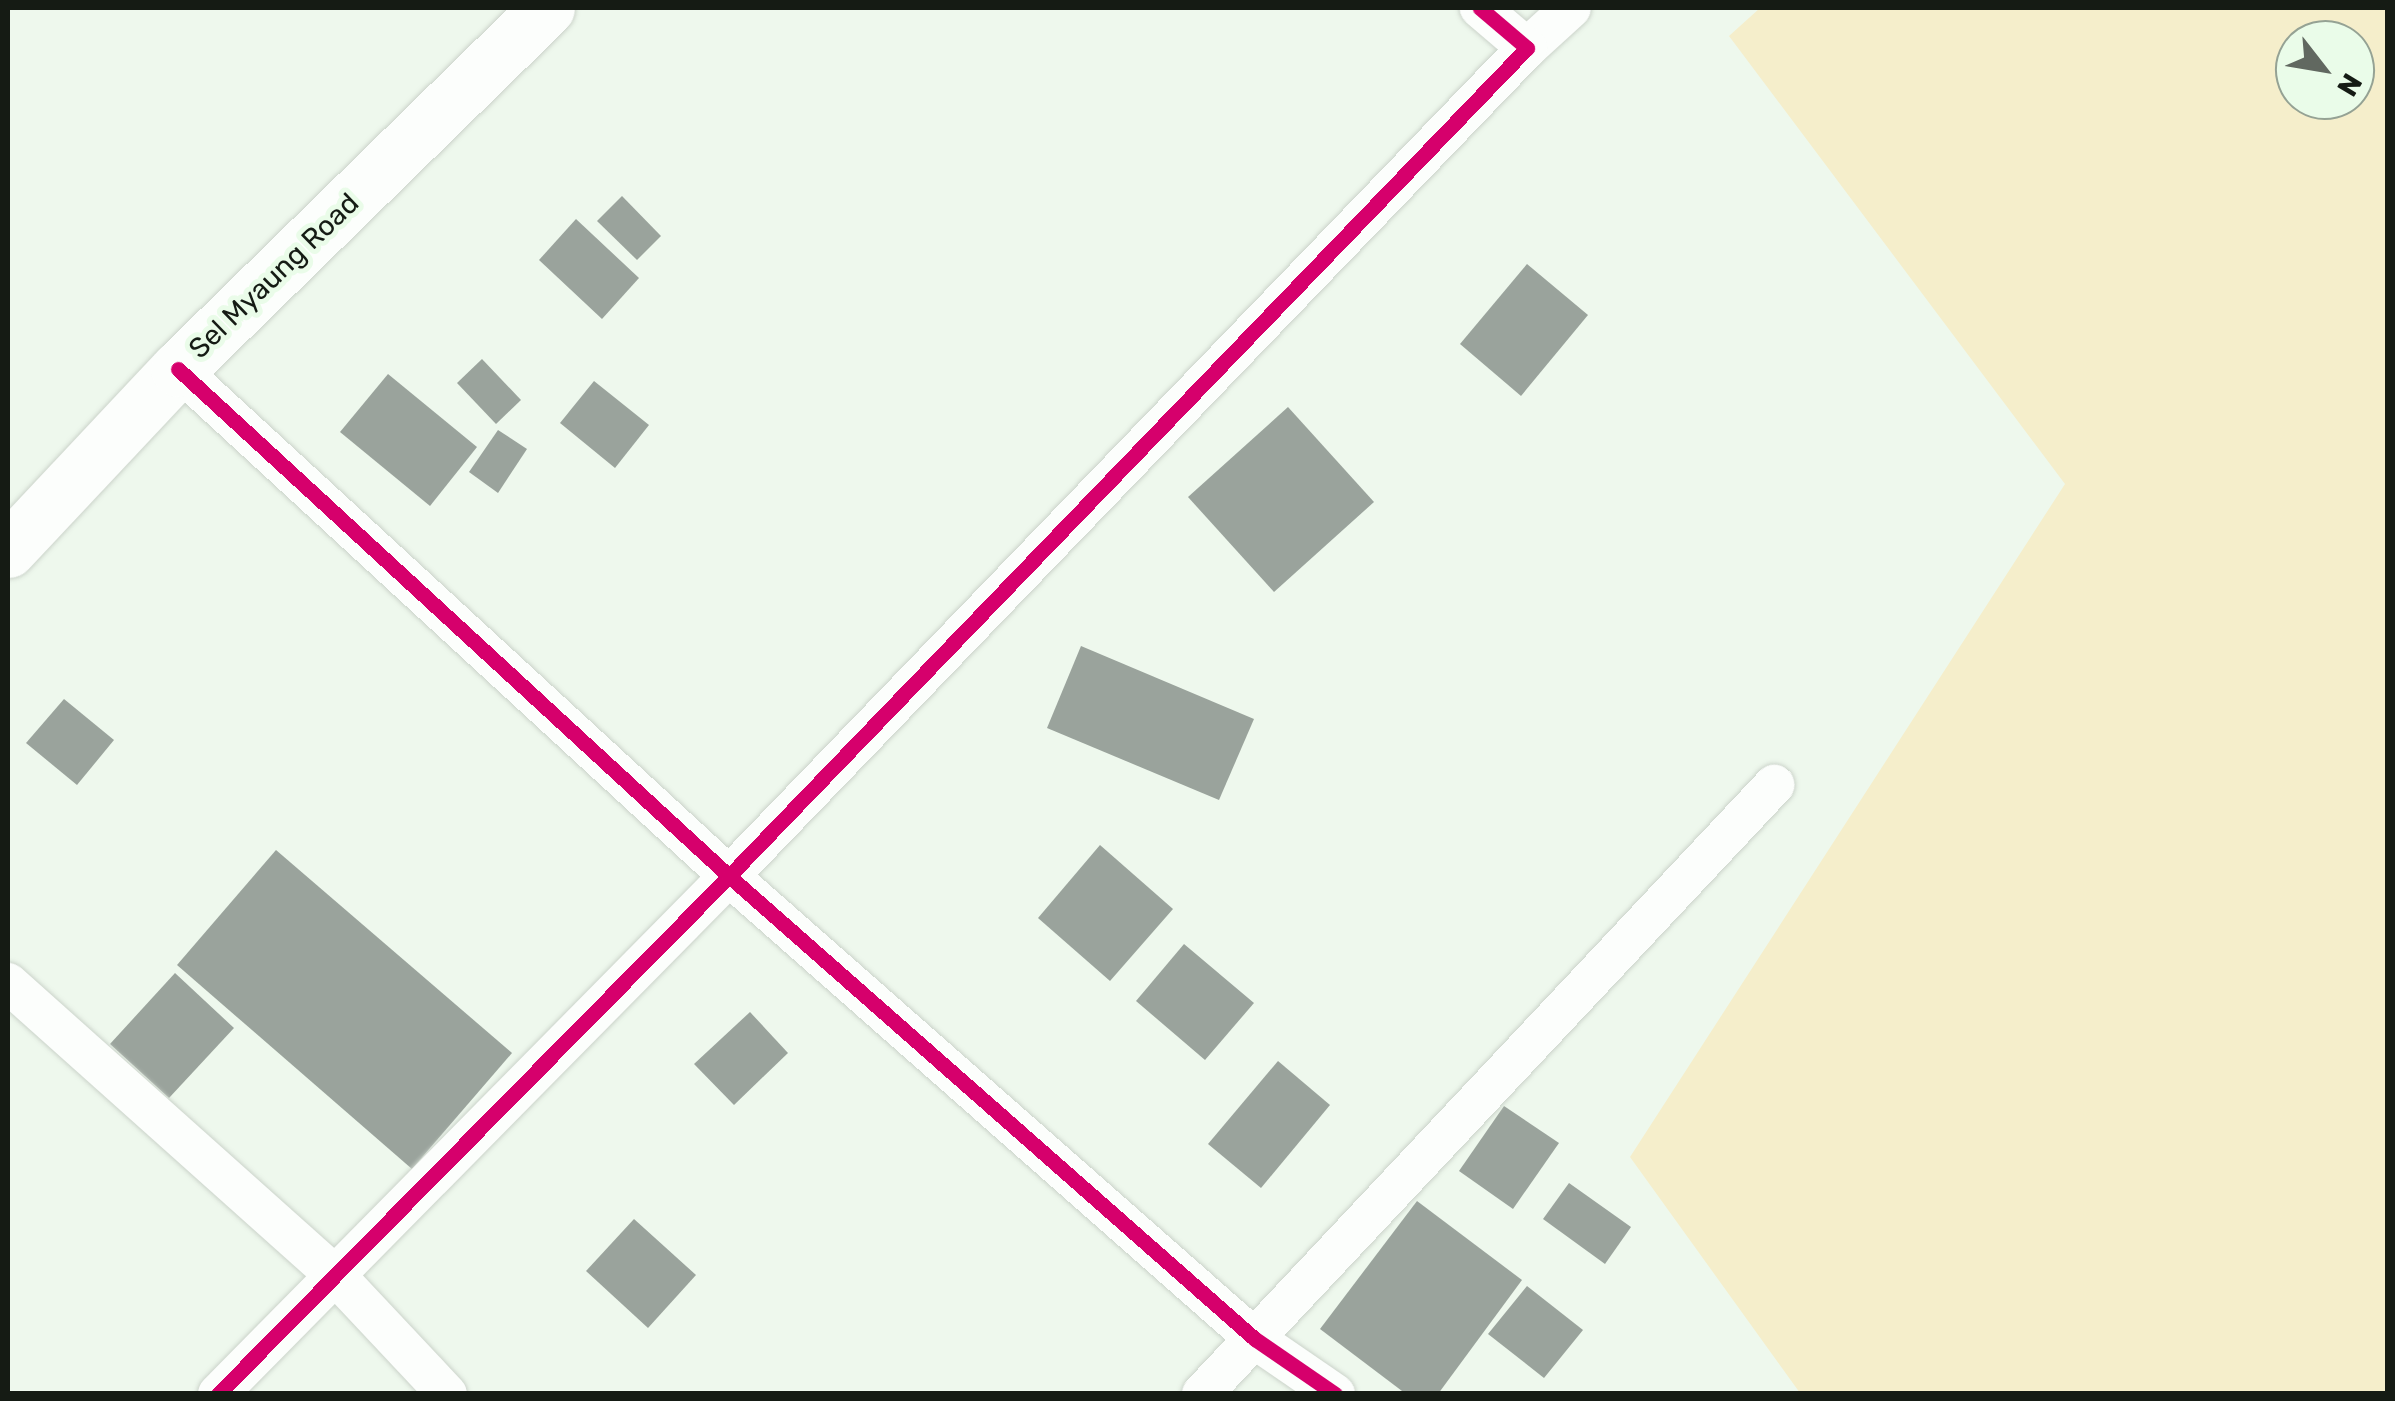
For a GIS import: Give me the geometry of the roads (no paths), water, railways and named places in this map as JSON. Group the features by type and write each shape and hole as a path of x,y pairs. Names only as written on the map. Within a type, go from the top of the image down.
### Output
{"main road":[{"name":"Sel Myaung Road","path":"8,550 178,370 547,8"}],"street":[{"path":"1480,8 1527,48"},
{"path":"218,1394 728,876 1527,48 1571,8"},
{"path":"178,370 728,876 1255,1339 1335,1394"},
{"path":"1202,1394 1774,785"},
{"path":"8,984 336,1276 446,1394"}]}
